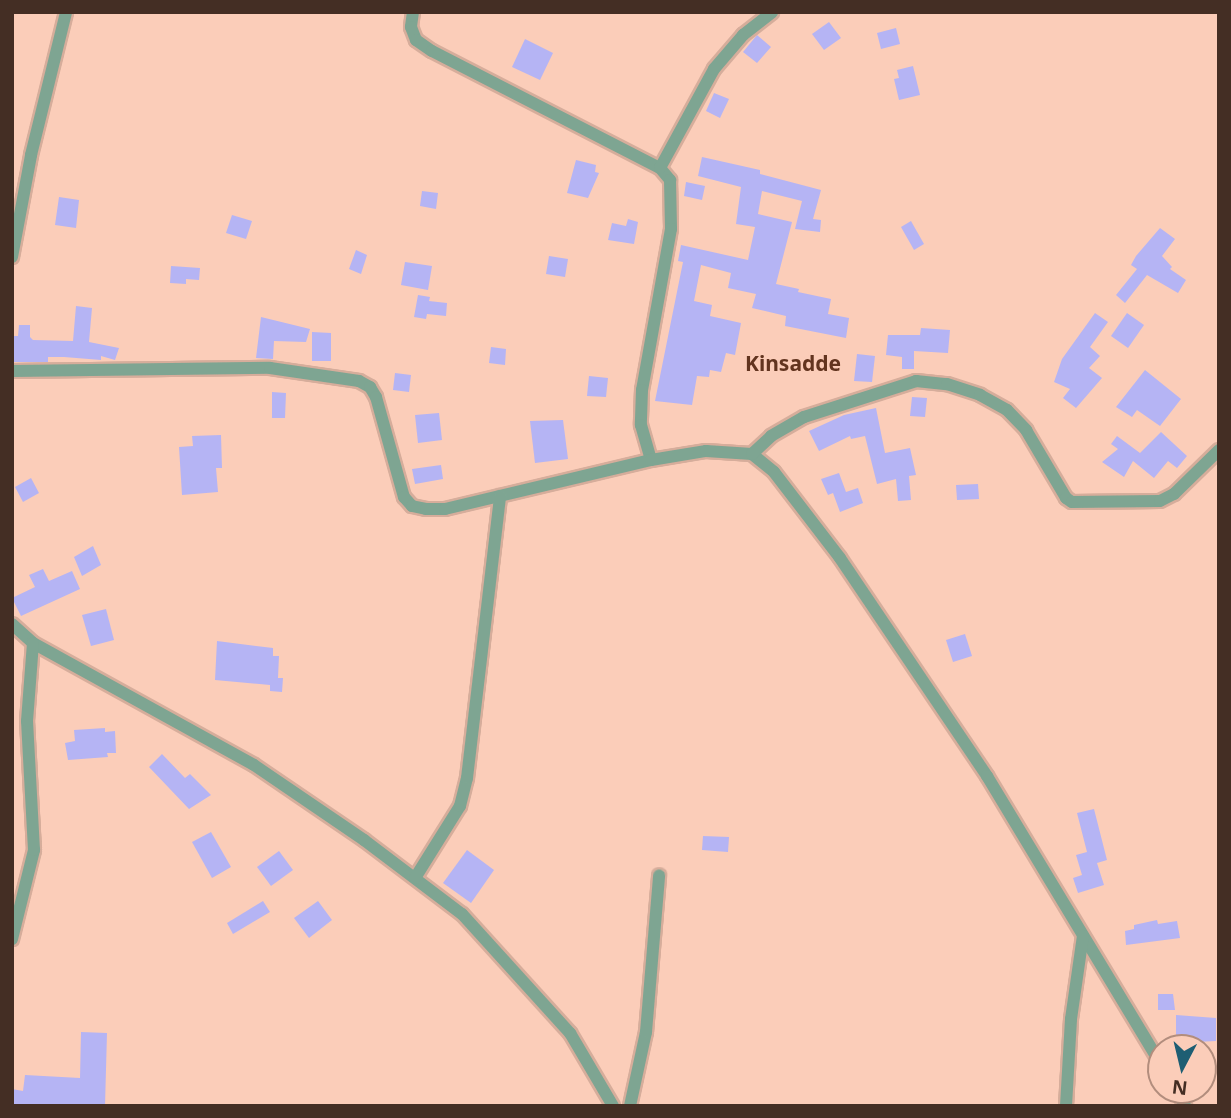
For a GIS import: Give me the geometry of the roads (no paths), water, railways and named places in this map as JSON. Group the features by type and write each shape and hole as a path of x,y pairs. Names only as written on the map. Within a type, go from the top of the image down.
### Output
{"street":[{"path":"12,257 31,155 66,12"},
{"path":"413,12 411,27 416,40 432,51 660,168 670,180 671,229 642,390 641,425 651,460"},
{"path":"660,168 714,69 743,35 772,12"},
{"path":"12,371 270,368 359,381 370,387 376,397 404,497 412,506 445,509 651,460 706,451 752,454 774,472 840,558 987,776 1147,1041"},
{"path":"752,454 771,436 804,417 916,381 947,384 980,395 1007,410 1027,430 1066,498 1072,502 1160,501 1174,494 1219,450"},
{"path":"415,878 460,806 467,778 500,496"},
{"path":"12,624 33,643 254,765 462,914 570,1032 613,1106"},
{"path":"12,939 34,850 27,721 33,643"},
{"path":"630,1106 646,1032 659,876"},
{"path":"1066,1106 1071,1019 1083,936"}],"district":[{"name":"Kinsadde","path":"793,363"}]}
